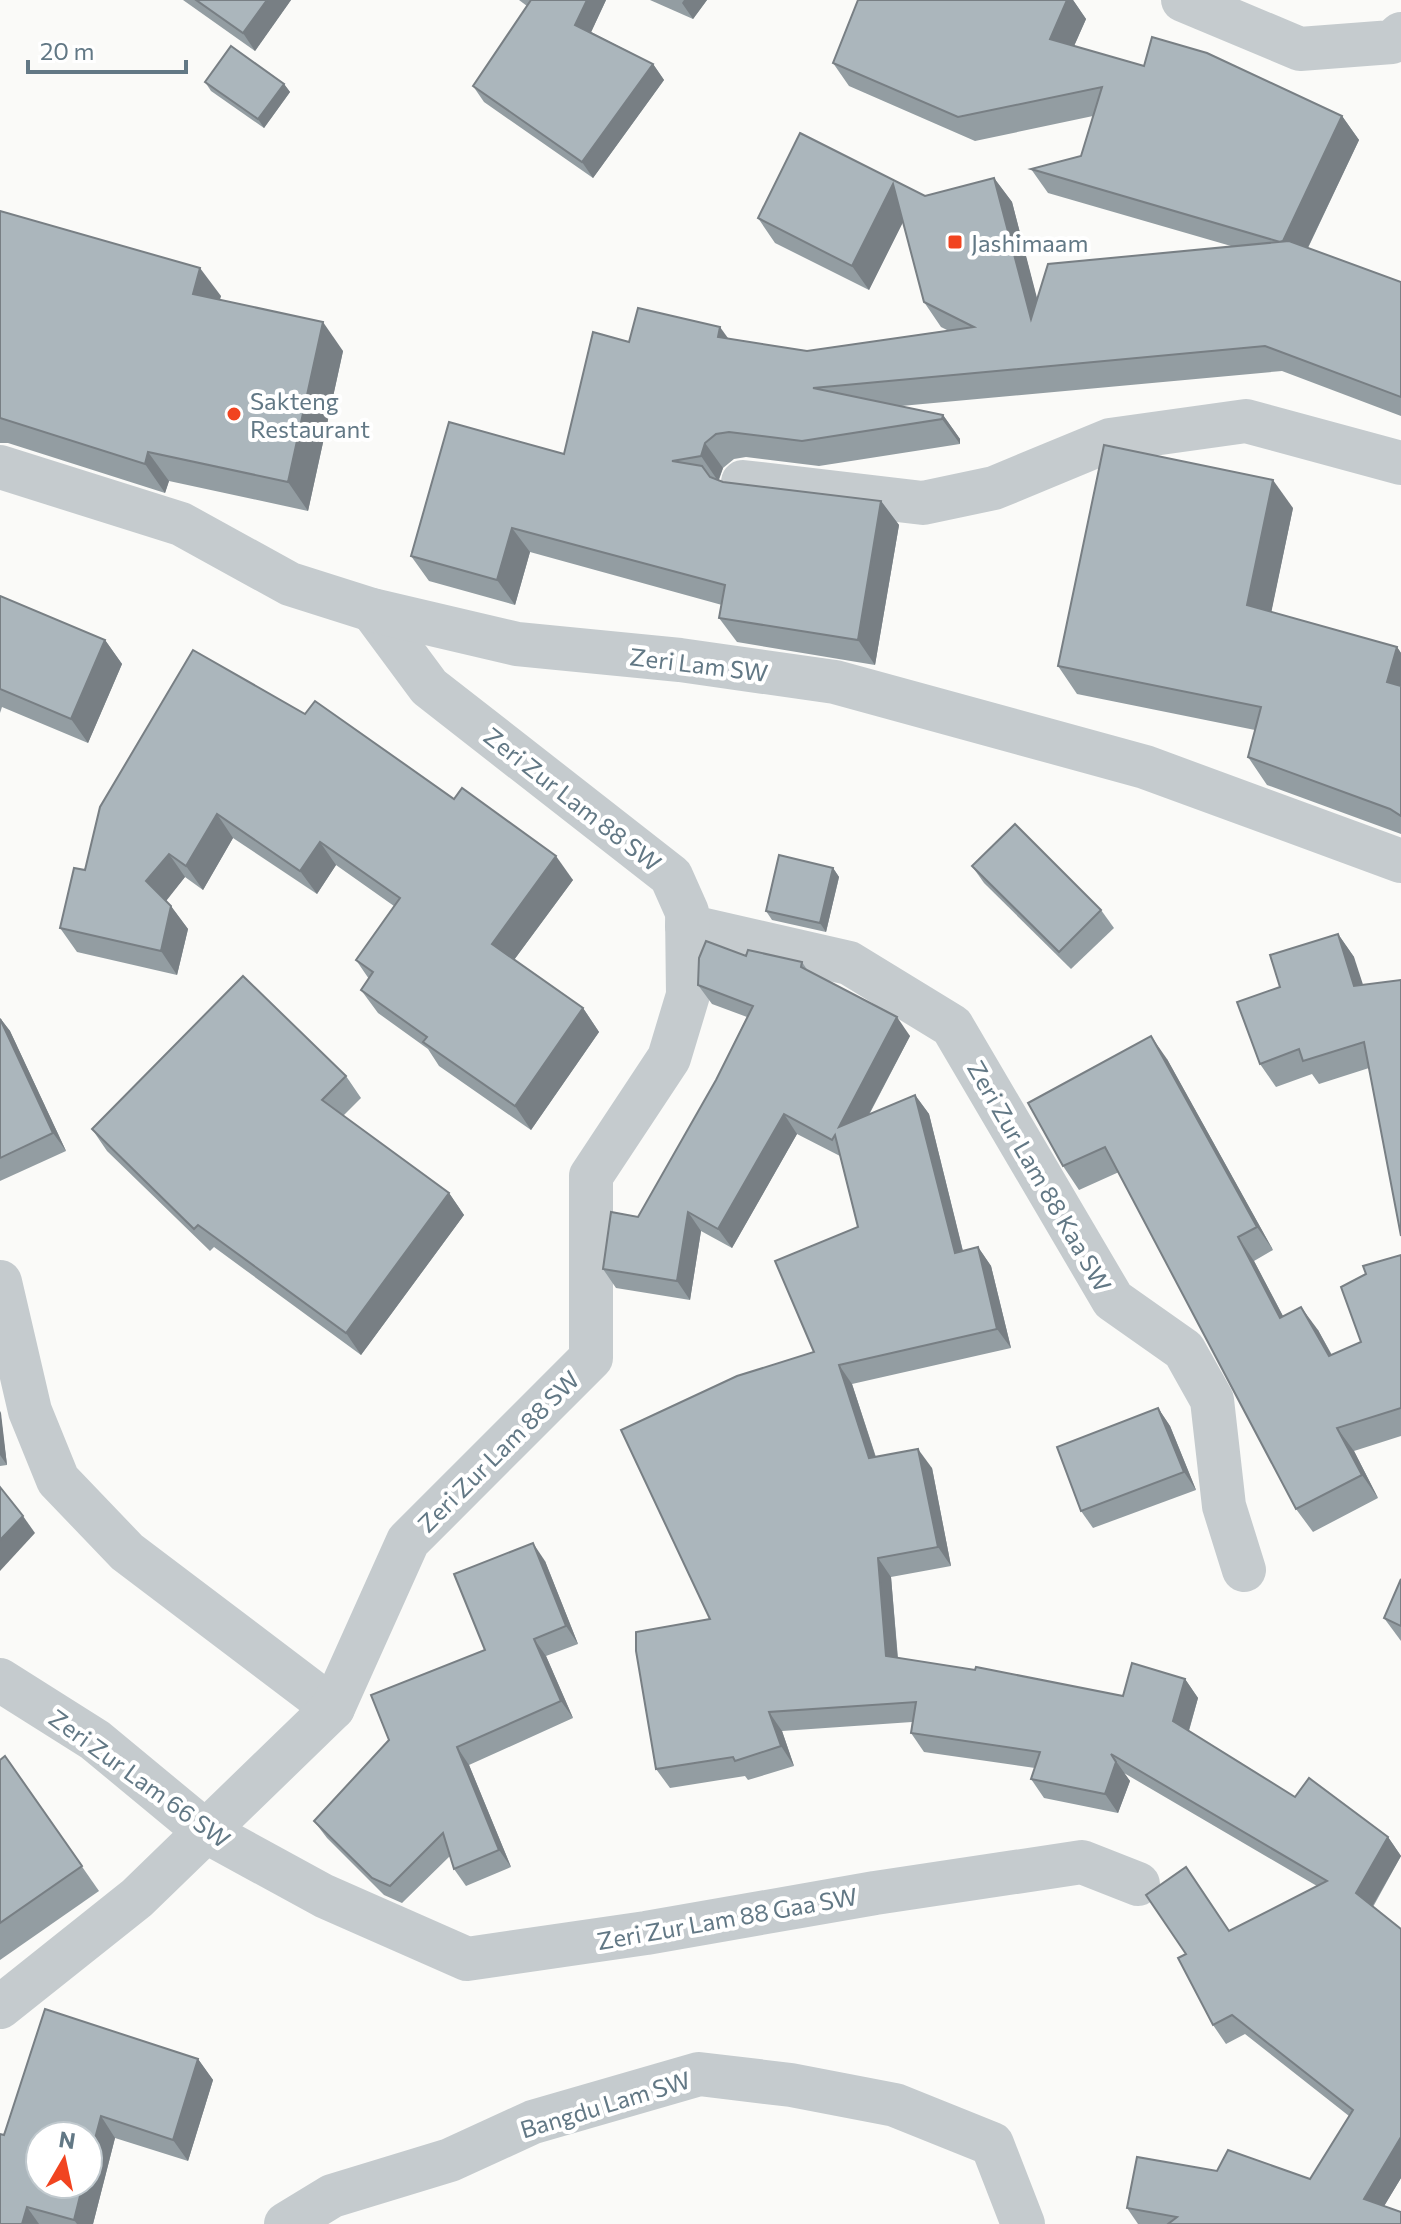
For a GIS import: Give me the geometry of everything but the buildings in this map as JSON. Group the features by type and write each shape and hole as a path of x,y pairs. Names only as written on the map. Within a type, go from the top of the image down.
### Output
{"street":[{"path":"1183,0 1300,49 1392,42 1401,34"},
{"path":"743,482 923,503 994,488 1110,440 1246,421 1401,463"},
{"name":"Zeri Lam SW","path":"0,467 181,524 290,584 372,610 517,644 680,660 835,682 1145,767 1401,861"},
{"name":"Zeri Zur Lam 88 SW","path":"0,2007 137,1898 333,1708 408,1541 591,1358 591,1176 669,1058 688,995 687,912 671,876 429,687 372,610"},
{"name":"Zeri Zur Lam 88 Kaa SW","path":"687,926 849,963 952,1026 1113,1300 1184,1350 1212,1400 1224,1506 1244,1570"},
{"path":"0,1282 30,1411 58,1480 127,1552 333,1708"},
{"name":"Zeri Zur Lam 66 SW","path":"0,1680 95,1740 205,1831 324,1896"},
{"name":"Zeri Zur Lam 88 Gaa SW","path":"324,1896 467,1959 1082,1862 1138,1884"},
{"name":"Bangdu Lam SW","path":"286,2224 332,2196 450,2160 533,2122 699,2074 791,2085 895,2105 992,2144 1023,2224"}],"place":[{"name":"Jashimaam","path":"955,242"},
{"name":"Sakteng Restaurant","path":"234,414"}]}
